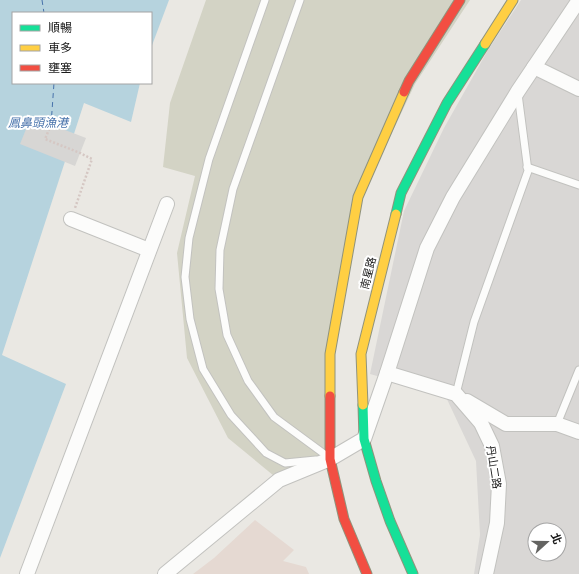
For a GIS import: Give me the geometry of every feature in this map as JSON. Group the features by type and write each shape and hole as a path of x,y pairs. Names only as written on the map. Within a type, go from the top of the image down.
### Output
{"street":[{"name":"南星路","path":"367,574 344,519 330,459 330,354 358,197 409,81 460,0"},
{"name":"南星路","path":"413,574 390,521 376,482 364,439 360,354 401,193 447,103 513,0"},
{"path":"165,574 279,480 330,459 364,439 427,248 453,197 518,92 579,0"},
{"path":"534,67 579,89"},
{"path":"27,574 167,204"},
{"path":"71,219 149,250"},
{"path":"387,373 456,394 506,424 557,424 579,432"},
{"name":"丹山二路","path":"456,394 481,423 492,446 499,484 497,523 486,574"}],"lane":[{"path":"265,0 210,159 190,238 185,277 190,319 203,369 231,415 266,453 285,463 330,459"},
{"path":"300,0 233,189 220,250 219,289 227,335 248,381 274,417 330,459"},
{"path":"456,394 474,322 528,171 518,92"},
{"path":"527,167 579,185"},
{"path":"557,424 579,370"}],"path":[{"path":"51,125 46,139 92,159 71,219"}],"shaded area":[{"path":"206,0 470,0 415,84 361,198 329,369 330,459 279,480 228,438 187,358 177,253 195,176 163,167 170,103"},
{"path":"521,0 579,0 579,574 474,574 480,535 476,461 445,395 370,374 404,211 444,128 488,50"},
{"path":"255,520 294,550 283,561 306,567 309,574 193,574 214,558"}],"water":[{"name":"鳳鼻頭漁港","path":"0,0 169,0 152,45 152,12 12,12 12,84 140,84 131,122 84,103 2,355 66,384 0,558"}],"pier":[{"path":"31,117 86,138 75,166 20,144"}],"ferry route":[{"path":"42,0 44,12"},
{"path":"51,125 54,84"}],"traffic: fast":[{"path":"396,214 401,193 447,103 485,44"},
{"path":"363,405 364,439 376,481 390,521 413,574"}],"traffic: slow":[{"path":"485,44 513,0"},
{"path":"330,396 330,354 358,197 404,92"},
{"path":"363,405 361,354 396,214"}],"traffic: jam":[{"path":"404,92 409,81 460,0"},
{"path":"330,396 330,459 344,519 367,574"}]}
